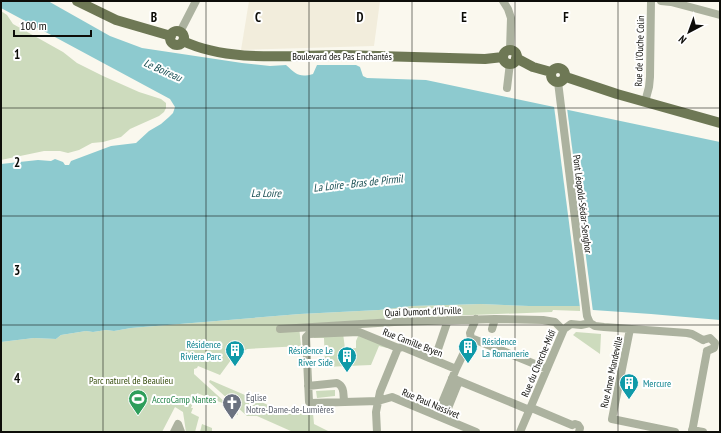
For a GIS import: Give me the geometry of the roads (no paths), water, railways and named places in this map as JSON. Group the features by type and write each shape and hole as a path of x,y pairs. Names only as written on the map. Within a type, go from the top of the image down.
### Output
{"main road":[{"name":"Boulevard des Pas Enchantés","path":"77,1 116,20 178,37 204,49 249,55 381,56 485,59 510,57"},
{"path":"510,57 535,68 551,72 556,68 561,70 565,72 561,82 645,102 720,123"}],"street":[{"path":"178,37 196,1"},
{"path":"503,1 511,18 510,57 507,88"},
{"name":"Rue de l'Ouche Colin","path":"645,102 650,76 651,1"},
{"path":"661,1 671,2 720,15"},
{"name":"Pont Léopold-Sédar-Senghor","path":"561,82 589,319"},
{"path":"492,329 495,319"},
{"name":"Quai Dumont d'Urville","path":"280,329 394,322 495,319 543,320 555,322 563,330"},
{"path":"589,319 595,326 687,333 703,340"},
{"name":"Rue du Cherche-Midi","path":"520,432 563,330 568,324 581,325 589,319"},
{"path":"435,358 448,320"},
{"path":"440,417 456,379 456,370 471,338 470,333 476,320"},
{"name":"Rue Anne Mandeville","path":"630,329 612,419 675,432"},
{"name":"Rue Camille Bryen","path":"308,386 306,337 309,334 349,331 362,333 398,348 404,347 456,370"},
{"path":"703,340 708,337 717,340 714,348 707,351"},
{"path":"471,338 547,369"},
{"path":"703,340 702,348 707,351"},
{"path":"377,432 376,412 380,392 398,348"},
{"path":"703,432 692,431 707,351"},
{"path":"456,379 534,410 572,429 575,424 578,425 580,428 579,432"},
{"path":"308,386 337,383 343,388 344,402"},
{"name":"Rue Paul Nassivet","path":"308,386 309,402 311,404 378,401 392,398 476,432"},
{"path":"174,432 178,424 181,432"}],"water":[{"name":"La Loire","path":"1,1 48,1 110,36 142,48 242,63 270,66 286,65 295,73 304,76 313,74 317,65 356,65 360,67 363,76 367,78 426,80 720,142 720,320 593,310 579,306 481,304 412,306 379,310 300,314 131,328 114,331 86,331 61,335 56,339 34,338 1,342 1,164 38,160 51,161 55,159 63,162 65,165 69,165 71,161 111,146 136,143 149,131 169,117 173,113 175,107 170,99 1,8"}],"place":[{"name":"Résidence La Romanerie","path":"468,364"},
{"name":"Résidence Riviera Parc","path":"235,367"},
{"name":"Résidence Le River Side","path":"347,373"},
{"name":"Mercure","path":"629,400"},
{"name":"AccroCamp Nantes","path":"138,416"},
{"name":"Église Notre-Dame-de-Lumières","path":"232,420"}],"water label":[{"name":"Le Boireau","path":"163,70"},
{"name":"La Loire - Bras de Pirmil","path":"358,183"}],"park label":[{"name":"Parc naturel de Beaulieu","path":"131,380"}]}
